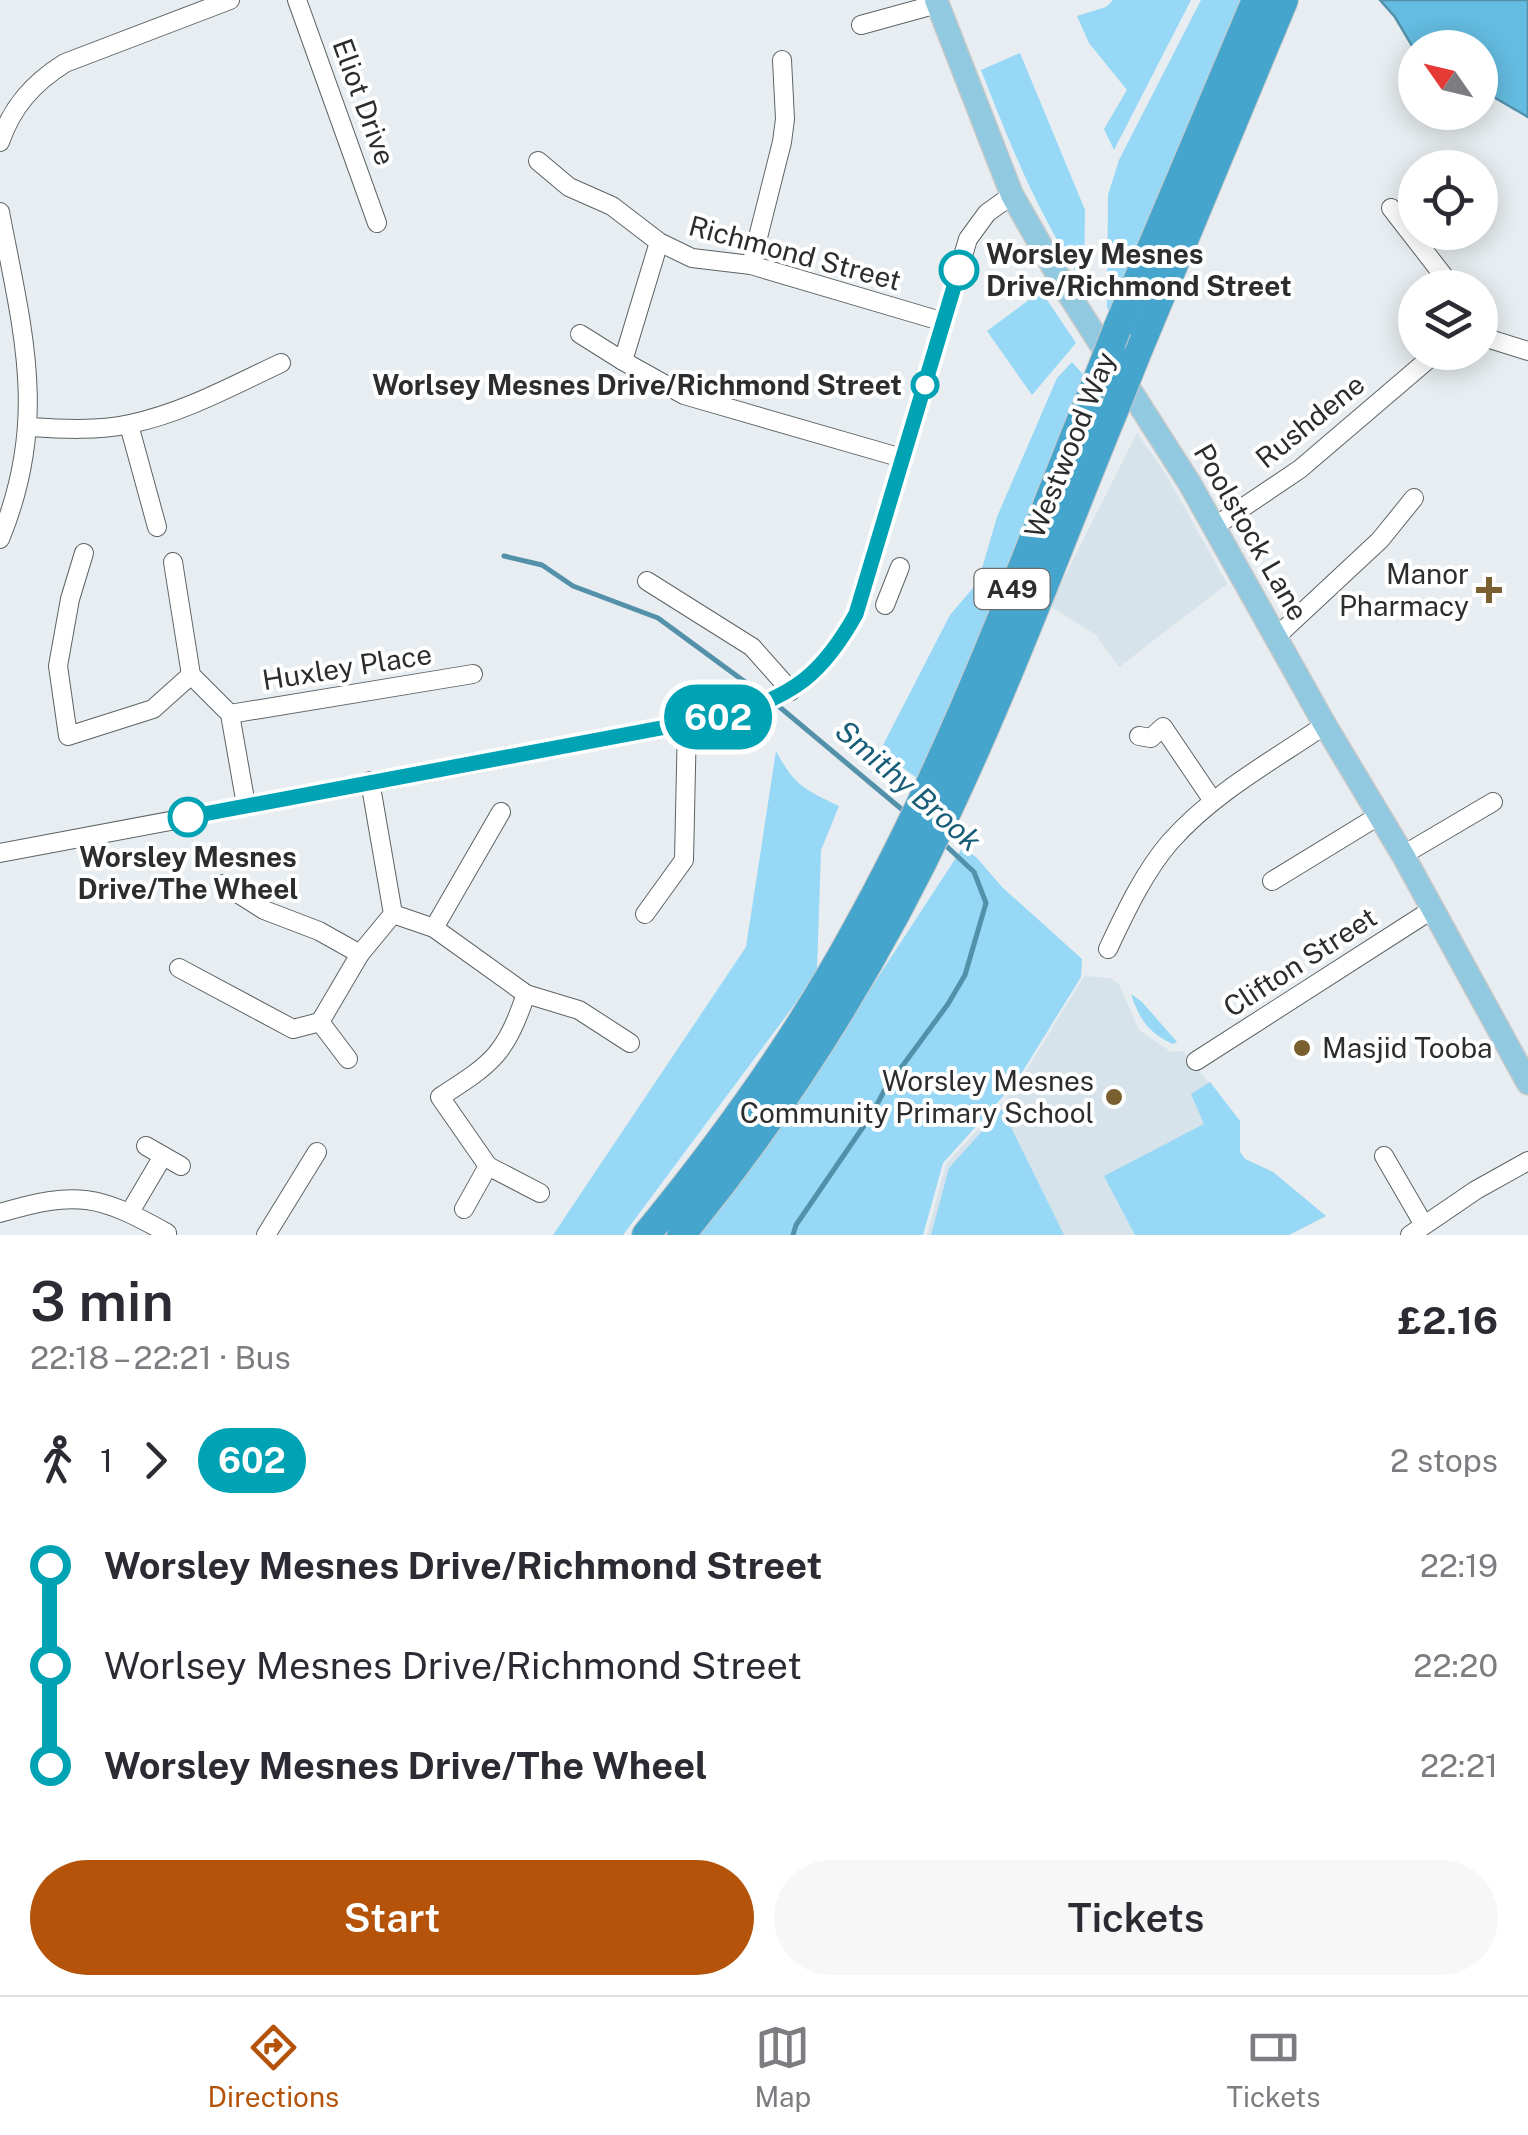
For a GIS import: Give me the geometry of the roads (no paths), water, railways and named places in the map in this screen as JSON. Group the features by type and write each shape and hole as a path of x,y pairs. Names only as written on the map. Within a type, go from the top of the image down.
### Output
{"highway":[{"name":"Westwood Way","path":"937,802 1117,329 1256,0"},
{"name":"Westwood Way","path":"680,1235 795,1083 880,944 908,861 1114,411 1284,0"},
{"name":"Westwood Way","path":"646,1235 774,1064 856,930 908,861"}],"main road":[{"name":"Poolstock Lane","path":"936,2 1012,194 1068,293 1138,399 1214,527 1324,724 1404,855 1526,1076"}],"street":[{"path":"0,142 18,105 44,76 180,9 230,0"},
{"name":"Eliot Drive","path":"297,0 377,223"},
{"name":"Poolstock Lane","path":"861,25 936,2"},
{"path":"752,265 782,142 776,92 782,60"},
{"name":"Richmond Street","path":"538,161 558,180 612,206 659,242 708,262 752,265 944,322"},
{"path":"0,852 687,722 760,706 808,679 836,649 856,614 968,238 988,213 1012,194"},
{"path":"0,212 20,316 28,376 29,427 8,495 0,539"},
{"path":"623,361 659,242"},
{"path":"0,319 20,316"},
{"path":"580,334 684,395 902,458"},
{"path":"1498,342 1528,351"},
{"path":"29,427 129,425 208,398 280,363"},
{"name":"Rushdene","path":"1214,527 1300,469 1416,370"},
{"path":"129,425 157,526"},
{"path":"1277,636 1380,540 1414,498"},
{"path":"84,552 70,599 58,666 68,736 153,709 191,675"},
{"path":"173,562 191,675 230,714 246,806"},
{"path":"869,571 897,573 885,605"},
{"path":"647,581 752,647 786,693"},
{"name":"Huxley Place","path":"230,714 474,674"},
{"path":"1140,736 1151,738 1164,719 1212,801"},
{"path":"645,914 684,860 687,722"},
{"path":"1108,949 1125,912 1169,843 1212,801 1324,724"},
{"path":"370,781 394,914"},
{"path":"1404,855 1493,802"},
{"path":"434,928 502,812"},
{"path":"1272,882 1380,815"},
{"path":"223,884 264,910 319,931 360,954"},
{"name":"Clifton Street","path":"1196,1061 1434,909"},
{"path":"394,914 434,928 526,994 579,1010 630,1043"},
{"path":"179,968 294,1029 320,1022 360,954 394,914"},
{"path":"526,994 513,1032 489,1065 440,1097 488,1166 540,1192"},
{"path":"320,1022 348,1059"},
{"path":"146,1146 181,1166"},
{"path":"266,1235 317,1152"},
{"path":"130,1212 163,1156"},
{"path":"1384,1156 1417,1230 1528,1161"},
{"path":"464,1210 488,1166"},
{"path":"0,1213 51,1200 75,1199 112,1204 167,1233"}],"waterway":[{"name":"Smithy Brook","path":"504,556 542,565 573,586 658,618 767,698"},
{"name":"Smithy Brook","path":"776,704 905,812"},
{"name":"Smithy Brook","path":"793,1235 884,1091 965,975 986,903 974,872 941,841"}],"place":[{"name":"Worsley Mesnes Drive/Richmond Street","path":"959,270"},
{"name":"Worlsey Mesnes Drive/Richmond Street","path":"925,385"},
{"name":"Manor Pharmacy","path":"1489,590"},
{"name":"Worsley Mesnes Drive/The Wheel","path":"188,817"},
{"name":"Masjid Tooba","path":"1302,1048"},
{"name":"Worsley Mesnes Community Primary School","path":"1114,1097"}]}
